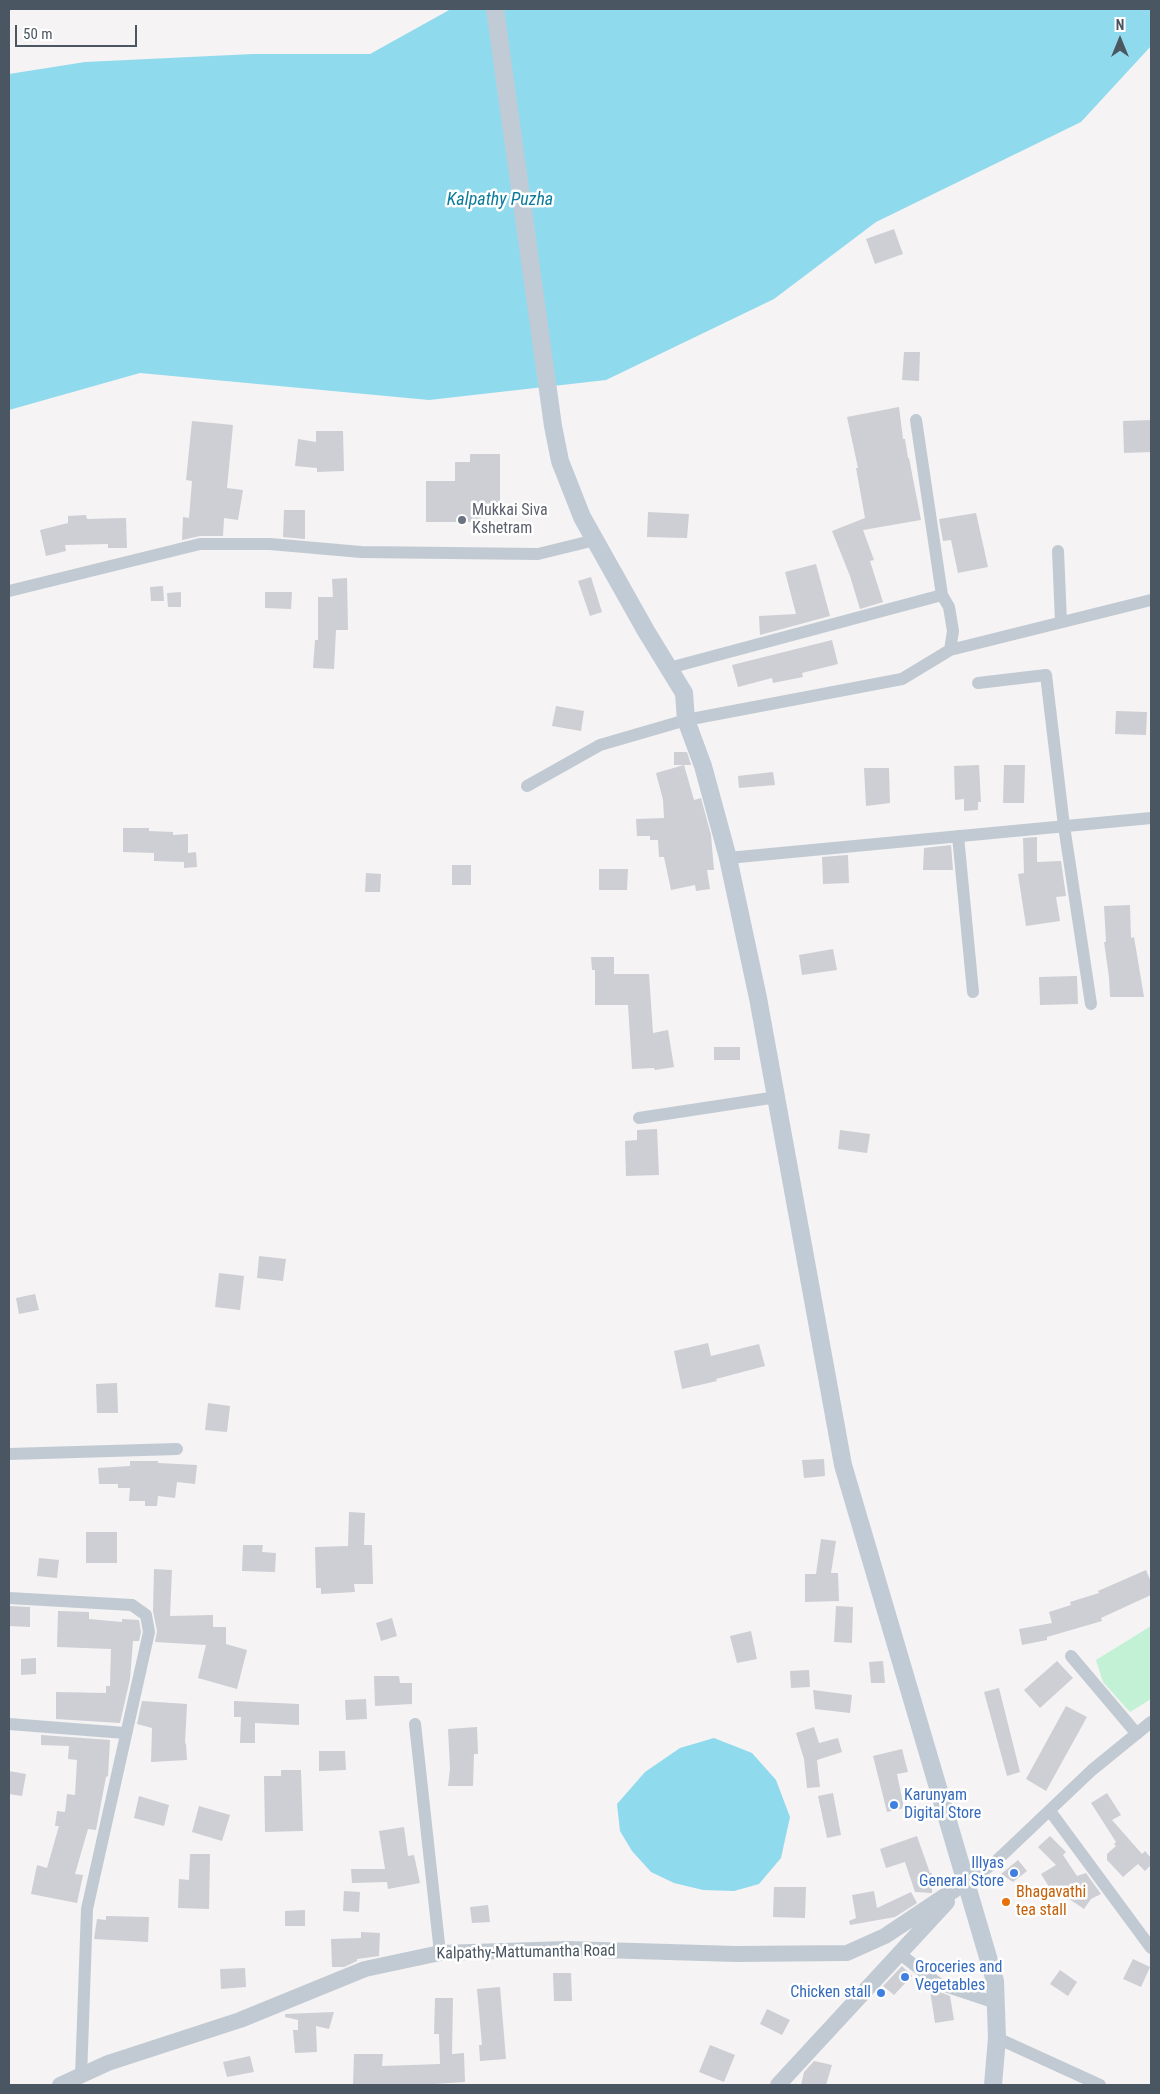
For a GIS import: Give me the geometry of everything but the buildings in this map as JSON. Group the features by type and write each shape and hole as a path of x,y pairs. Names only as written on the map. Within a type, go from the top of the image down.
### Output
{"main road":[{"path":"495,9 553,426 560,460 582,517 684,693 686,720 703,766 728,858 758,998 843,1464 995,1981 997,2038 993,2085"}],"street":[{"path":"916,420 942,595 949,607 953,631 950,650"},
{"path":"9,591 200,544 270,544 361,552 538,554 595,540"},
{"path":"1058,551 1061,622"},
{"path":"669,668 942,595"},
{"path":"527,786 600,745 686,720 902,679 950,650 1151,600"},
{"path":"978,684 1046,675 1064,826 1091,1004"},
{"path":"728,858 1151,818"},
{"path":"958,836 973,992"},
{"path":"639,1118 776,1097"},
{"path":"9,1454 177,1449"},
{"path":"9,1598 132,1605 146,1615 149,1632 87,1909 81,2077"},
{"path":"1071,1656 1137,1734"},
{"path":"778,2085 966,1882 993,1864 1092,1770 1151,1722"},
{"path":"9,1724 125,1733"},
{"path":"415,1724 440,1953"},
{"path":"1050,1811 1151,1948"},
{"name":"Kalpathy-Mattumantha Road","path":"60,2085 108,2063 240,2020 365,1969 440,1953 567,1949 736,1954 847,1953 885,1936 966,1882"},
{"path":"900,1954 939,1984 996,2003"},
{"path":"997,2038 1100,2085"}],"green space":[{"path":"1151,1626 1151,1699 1130,1712 1103,1682 1096,1660"}],"water":[{"name":"Kalpathy Puzha","path":"451,9 1151,9 1151,46 1081,122 876,222 774,299 606,380 429,400 140,373 9,410 9,74 85,62 253,54 370,54"},
{"path":"714,1738 752,1753 776,1780 790,1817 781,1858 759,1884 734,1891 703,1890 674,1883 651,1872 632,1851 620,1831 617,1804 645,1772 680,1748"}],"place":[{"name":"Mukkai Siva Kshetram","path":"462,520"},
{"name":"Karunyam Digital Store","path":"894,1805"},
{"name":"Illyas General Store","path":"1014,1873"},
{"name":"Bhagavathi tea stall","path":"1006,1902"},
{"name":"Groceries and Vegetables","path":"905,1977"},
{"name":"Chicken stall","path":"881,1993"}]}
